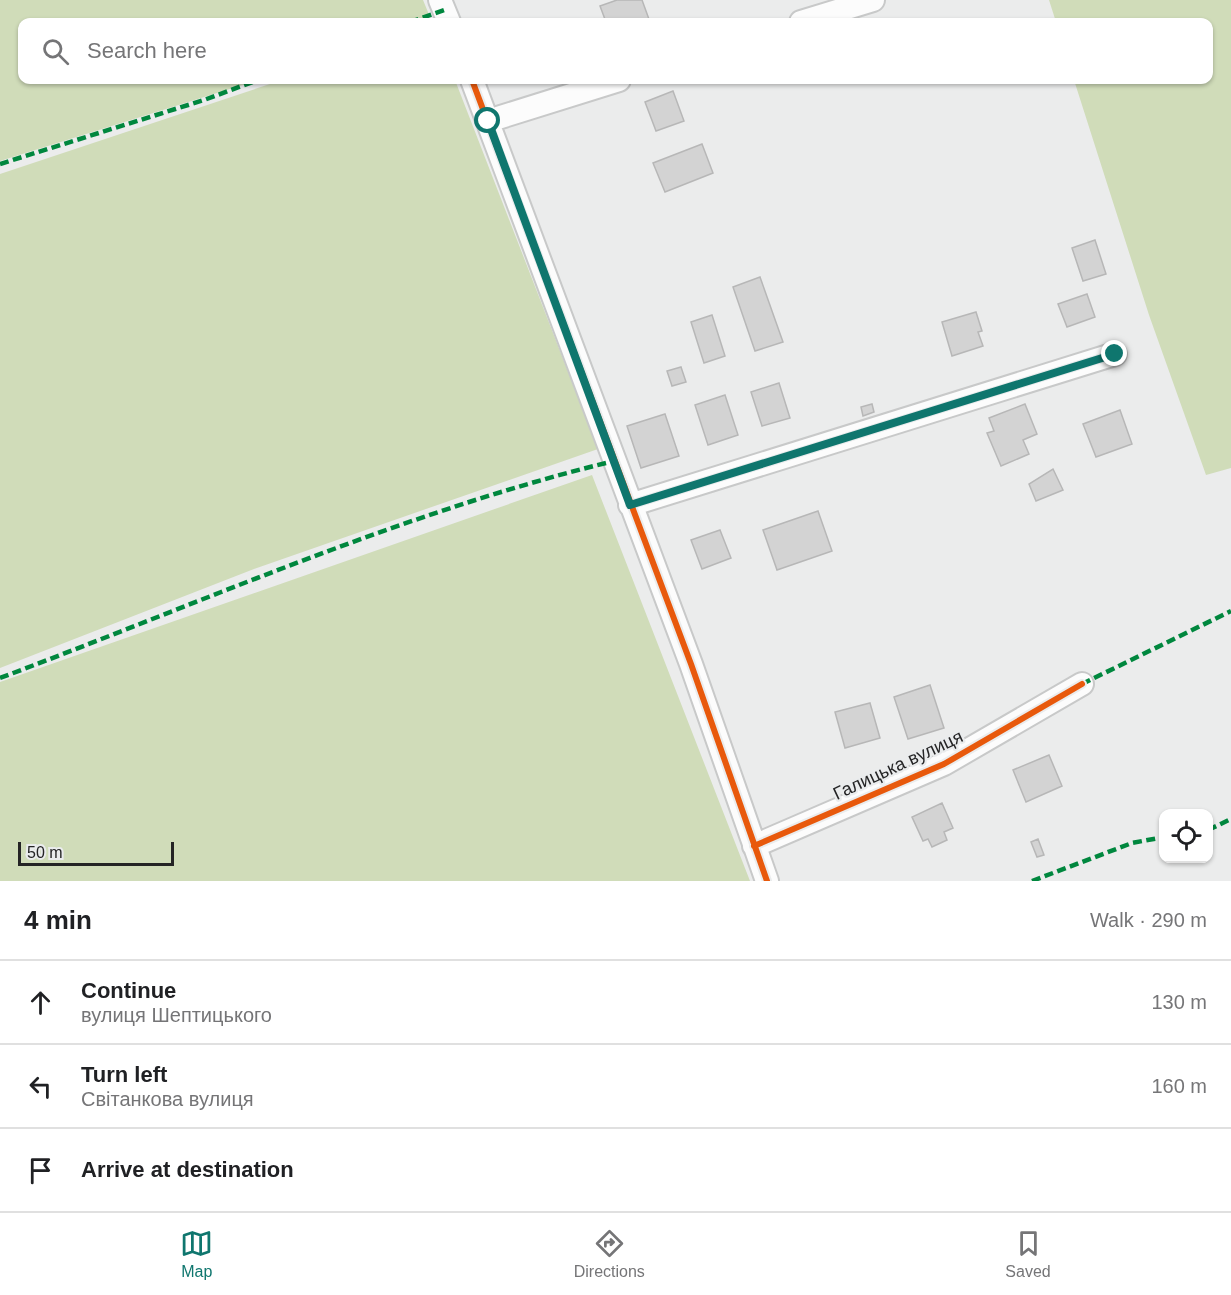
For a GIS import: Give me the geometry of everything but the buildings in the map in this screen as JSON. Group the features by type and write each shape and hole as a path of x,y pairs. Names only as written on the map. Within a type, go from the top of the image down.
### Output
{"street":[{"path":"440,0 447,18"},
{"path":"814,18 873,0"},
{"path":"474,84 691,664 767,881"},
{"path":"488,121 606,84"},
{"path":"630,505 1115,354"},
{"name":"Галицька вулиця","path":"754,846 944,764 1082,684"}],"green space":[{"path":"0,0 423,0 430,17 18,18 18,84 245,84 0,161"},
{"path":"1049,0 1231,0 1231,468 1206,475 1149,315 1075,84 1213,84 1213,18 1055,18"},
{"path":"270,84 457,84 598,449 254,569 0,668 0,174"},
{"path":"592,475 750,881 0,881 0,682"}],"marked path":[{"path":"421,18 444,10"},
{"path":"0,164 204,100 247,84"},
{"path":"0,678 381,532 535,482 614,461"},
{"path":"1082,684 1231,611"},
{"path":"1213,828 1231,819"},
{"path":"1032,881 1132,843 1159,838"}],"cycle path":[{"path":"474,84 691,664 767,881"},
{"path":"630,505 1115,354"},
{"path":"754,846 944,764 1082,684"}],"route":[{"path":"488,121 630,505 1115,354"}]}
